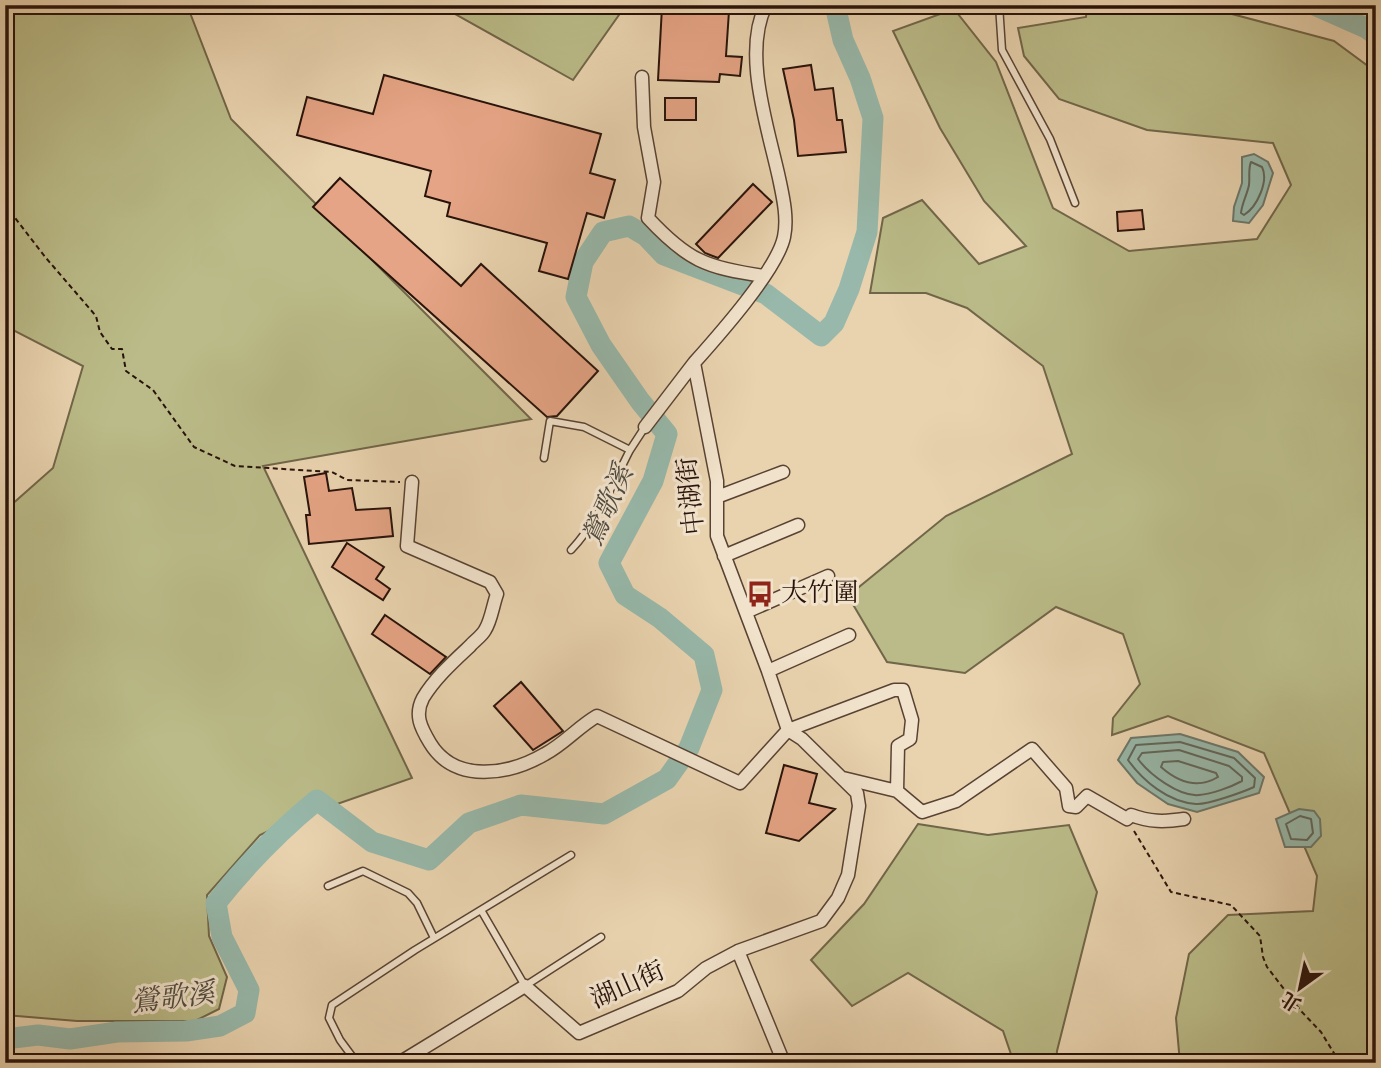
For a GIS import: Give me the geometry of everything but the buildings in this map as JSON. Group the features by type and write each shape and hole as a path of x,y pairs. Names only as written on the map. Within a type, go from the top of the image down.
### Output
{"street":[{"path":"645,427 761,279 778,254 784,235 784,203 757,73 755,38 766,5"},
{"path":"642,77 644,127 654,182 648,218 670,242 690,256 707,264 761,279"},
{"name":"中湖街","path":"694,363 718,481 717,536 788,730"},
{"path":"717,497 783,472"},
{"path":"412,482 407,546 490,582 496,594 485,631 443,672 423,698 418,713 420,727 434,749 454,768 474,772 501,771 545,754 597,716 740,783 788,730 894,690 903,690 912,720 910,739 898,746 897,791"},
{"path":"724,556 799,525"},
{"path":"746,612 828,576"},
{"path":"768,671 849,635"},
{"path":"783,1063 738,951 821,921 838,898 848,875 859,806 857,793 802,739 788,730"},
{"path":"842,778 897,791 922,811 956,801 1032,749 1066,788 1069,806 1076,807 1087,796 1127,819 1131,815 1147,821 1184,819"},
{"name":"湖山街","path":"525,986 579,1033 678,991 706,968 738,951"},
{"path":"399,1063 525,986"}],"lane":[{"path":"999,5 1002,50 1050,139 1075,203"},
{"path":"544,458 550,421 584,427 630,450"},
{"path":"571,550 580,541 612,489 630,450 645,427"},
{"path":"357,1063 340,1040 329,1018 332,1005 434,938 571,855"},
{"path":"328,886 363,870 408,893 417,903 434,938"},
{"path":"481,910 525,986 601,937"}],"path":[{"path":"5,205 96,316 100,332 112,349 122,349 126,371 153,390 194,447 235,466 331,472 347,480 412,482"},
{"path":"1127,819 1171,892 1231,905 1259,936 1267,967 1321,1032 1340,1063"}],"green space":[{"path":"5,5 187,5 231,119 531,419 263,466 412,778 294,819 260,835 207,895 209,936 227,977 219,1009 195,1021 77,1021 5,1015 5,507 10,506 53,468 83,366 5,326"},
{"path":"439,5 626,5 573,80"},
{"path":"1087,5 1195,5 1213,9 1334,41 1376,72 1376,1063 1180,1063 1176,1018 1189,954 1228,915 1313,911 1317,876 1264,753 1168,716 1112,735 1113,718 1140,684 1123,634 1056,607 965,673 887,662 848,596 946,516 1072,454 1043,366 967,308 926,293 870,293 883,218 922,200 979,264 1026,246 984,201 940,128 893,31 954,9 996,62 1053,208 1129,251 1257,239 1291,185 1273,143 1147,130 1059,99 1024,56 1018,28 1086,17"},
{"path":"918,824 988,835 1069,825 1097,892 1056,1063 1014,1063 1003,1031 908,973 852,1006 811,960 864,904"}],"water":[{"path":"1254,154 1268,162 1273,173 1263,205 1249,223 1233,221 1234,207 1242,183 1242,157"},
{"path":"1180,734 1238,752 1264,777 1259,793 1197,812 1168,804 1137,783 1118,760 1131,738"},
{"path":"1299,809 1314,811 1320,819 1321,836 1311,847 1285,847 1276,819"}],"waterway":[{"name":"鶯歌溪","path":"5,1039 38,1035 70,1039 117,1032 186,1031 220,1026 245,1013 249,990 222,937 216,903 264,849 317,800 372,842 429,860 469,823 521,805 604,814 667,779 689,748 712,690 704,655 660,618 625,595 609,563 653,481 667,434 601,345 576,297 583,262 603,232 629,226 646,236 664,255 766,294 821,336 834,323 849,289 867,232 873,118 860,78 843,40 835,5"},
{"name":"鶯歌溪","path":"1314,5 1376,35"}],"place":[{"name":"大竹圍","path":"760,594"}]}
